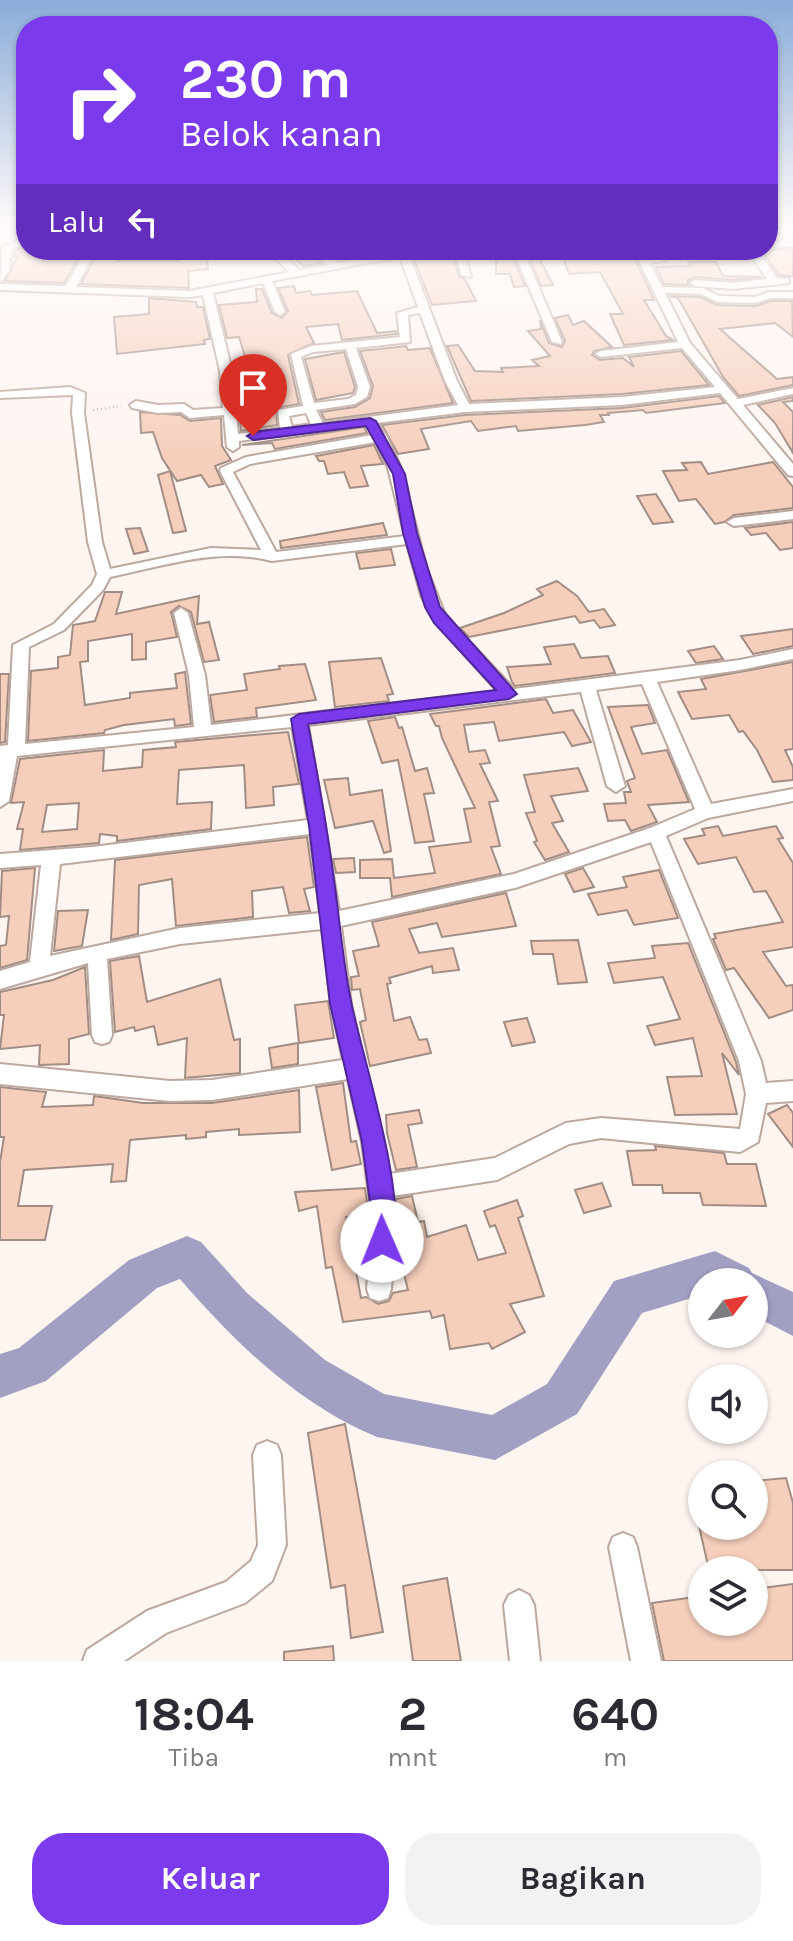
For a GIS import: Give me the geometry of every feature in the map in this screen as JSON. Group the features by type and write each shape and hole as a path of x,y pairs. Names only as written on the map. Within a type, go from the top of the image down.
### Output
{"street":[{"path":"209,302 226,371 233,447 246,461"},
{"path":"276,302 280,312"},
{"path":"419,302 465,408"},
{"path":"540,302 557,342"},
{"path":"664,302 685,344 793,472"},
{"path":"319,428 295,356 311,349 406,340 402,313 422,309"},
{"path":"601,354 685,344"},
{"path":"287,432 282,413 351,402 361,397 364,387 350,345"},
{"path":"232,438 465,408 622,401 724,389"},
{"path":"0,395 70,390 79,393 78,413 95,542 104,574 98,587 59,627 21,645 1,792"},
{"path":"735,403 793,391"},
{"path":"136,405 158,409 184,408 190,414 231,411"},
{"path":"370,421 399,474 412,539 433,607 440,619 509,694"},
{"path":"272,557 226,471 246,461 381,437"},
{"path":"734,522 793,515"},
{"path":"104,574 226,552 254,551 272,557 412,539"},
{"path":"181,613 197,675 203,732"},
{"path":"8,751 203,732 587,686 789,655"},
{"path":"648,678 705,812"},
{"path":"587,686 616,786"},
{"path":"299,719 318,826 341,1004 373,1142 380,1187 384,1218 379,1289"},
{"path":"0,980 97,953 180,936 331,920 515,881 656,833 705,812 793,795"},
{"path":"0,861 318,826"},
{"path":"380,1187 497,1169 566,1134 601,1128 740,1141 750,1135 757,1094 750,1061 656,833"},
{"path":"39,968 51,857"},
{"path":"97,953 102,1035"},
{"path":"0,1074 170,1091 212,1090 355,1068"},
{"path":"757,1094 793,1091"},
{"path":"98,1661 157,1621 235,1593 262,1571 272,1545 267,1455"},
{"path":"623,1547 646,1661"},
{"path":"519,1605 525,1661"}],"building":[{"path":"149,302 196,302 197,307 203,307 210,339 204,340 205,344 117,354 114,317 149,314"},
{"path":"267,302 272,313 282,318 288,311 284,302 362,302 377,333 396,331 397,334 342,340 338,324 306,327 314,343 288,355 299,404 276,408 277,425 241,431 235,373 249,369 239,337 227,338 219,305"},
{"path":"431,302 470,302 432,305"},
{"path":"616,302 645,302 666,336 673,340 624,345 610,314 623,314"},
{"path":"680,302 756,306 769,302 792,302 793,337 775,323 720,329 777,379 793,377 793,385 739,396 723,377"},
{"path":"568,315 573,325 584,321 612,347 594,351 592,355 600,360 623,358 634,367 629,357 681,351 709,385 622,394 471,401 447,346 458,345 475,371 503,372 501,368 539,366 532,360 550,356 528,331 541,329 540,320 549,343 562,347 565,341 555,318"},
{"path":"406,346 408,350 430,348 453,403 325,420 321,412 355,407 370,398 373,386 360,351"},
{"path":"344,352 355,387 353,393 316,400 305,359"},
{"path":"719,396 725,403 646,413 643,410 608,413 600,415 604,422 585,425 518,431 516,426 478,431 471,421 421,429 429,449 398,454 382,425 465,415 622,408"},
{"path":"793,397 793,401 783,402 793,412 793,453 775,423 758,405"},
{"path":"140,412 180,415 190,421 221,418 222,446 231,460 215,466 223,484 209,487 201,475 177,481 162,458 153,432 141,433"},
{"path":"364,427 367,433 275,449 272,443 242,445"},
{"path":"374,445 383,464 361,466 368,486 350,488 344,472 328,474 324,461 319,461 316,456"},
{"path":"701,462 708,474 773,462 793,487 793,508 734,515 715,524 696,499 679,501 663,471 687,470 682,463"},
{"path":"170,471 186,531 173,533 158,475"},
{"path":"656,494 673,522 653,524 637,496"},
{"path":"793,522 793,548 780,550 766,533 751,535 745,528"},
{"path":"383,523 387,535 281,548 280,541"},
{"path":"140,528 148,551 134,554 126,529"},
{"path":"391,549 395,565 360,569 356,553"},
{"path":"557,581 577,596 589,612 604,609 615,625 600,628 594,620 580,623 575,616 469,637 460,628 543,595 537,589"},
{"path":"105,592 122,592 116,614 199,596 197,624 209,622 219,660 204,662 191,612 179,606 171,612 177,637 146,642 146,659 132,660 132,634 88,641 88,661 80,662 85,705 130,698 130,693 177,688 175,674 185,672 191,724 175,726 174,719 124,725 105,730 104,733 28,741 31,671 58,668 58,657 70,655 73,625 95,621"},
{"path":"793,629 793,646 753,654 741,636"},
{"path":"574,644 581,658 608,656 615,673 515,686 512,682 507,667 551,664 544,647"},
{"path":"714,646 723,659 696,663 688,651"},
{"path":"381,658 393,694 387,695 389,701 335,707 329,662"},
{"path":"793,662 793,749 785,750 793,767 793,780 773,782 757,750 743,731 739,732 729,715 692,719 678,692 706,689 701,679"},
{"path":"305,664 316,700 256,708 257,717 214,722 210,695 247,690 244,674"},
{"path":"0,674 9,674 5,742 0,743"},
{"path":"546,699 553,713 573,710 591,742 572,746 564,732 499,741 494,722 464,725 469,752 485,750 490,763 480,764 498,801 489,802 500,846 491,847 501,874 392,897 390,878 360,878 360,860 392,859 394,878 435,873 429,847 471,842 464,809 475,808 439,726 430,714"},
{"path":"648,705 655,723 631,727 642,754 667,750 689,802 648,805 657,822 631,831 625,820 608,821 604,804 626,803 624,792 631,792 627,781 635,778 608,707"},
{"path":"395,717 399,728 402,727 415,771 427,768 434,793 424,794 434,841 415,843 398,760 382,763 368,721"},
{"path":"288,732 299,784 273,787 274,805 246,808 244,765 179,770 177,804 212,802 211,829 117,841 117,836 100,834 99,843 20,850 23,829 17,829 24,802 11,803 20,759 104,750 103,771 142,767 143,750 176,747 175,742","holes":["79,803 77,829 42,832 47,805"]},
{"path":"578,768 588,791 551,796 563,821 552,823 569,852 545,860 534,842 537,841 526,813 535,812 524,775"},
{"path":"348,778 350,795 382,790 391,851 384,853 373,821 335,828 324,780"},
{"path":"718,826 723,836 776,826 783,838 778,839 793,863 793,947 763,952 786,986 793,985 793,1010 769,1018 734,968 726,970 713,939 716,938 714,934 783,922 766,891 754,892 736,857 698,864 684,839 705,835 702,829"},
{"path":"307,837 314,887 304,889 310,911 289,913 283,887 252,891 253,917 176,926 172,879 139,885 138,934 111,940 115,860"},
{"path":"354,858 355,872 336,873 333,859"},
{"path":"35,868 27,960 0,968 0,946 6,945 9,916 0,917 2,871"},
{"path":"583,868 594,887 574,892 565,874"},
{"path":"659,870 678,918 634,925 627,910 598,915 588,894 627,887 623,877"},
{"path":"506,893 516,926 442,937 437,923 409,929 419,953 453,948 459,970 433,973 432,966 389,978 391,983 387,984 394,1021 410,1017 419,1040 427,1039 431,1053 370,1066 360,1022 366,1020 360,989 352,990 351,977 359,976 353,951 379,946 372,922"},
{"path":"88,910 82,946 54,951 58,911"},
{"path":"578,940 587,982 558,984 553,954 533,954 531,941"},
{"path":"688,943 736,1062 739,1075 722,1053 737,1114 675,1115 667,1077 702,1076 693,1038 655,1045 647,1026 680,1019 663,977 614,983 608,963 655,958 652,946"},
{"path":"139,956 147,1002 220,979 234,1040 240,1039 240,1073 185,1078 187,1038 158,1045 154,1026 115,1032 110,961"},
{"path":"85,967 89,1034 69,1039 69,1064 39,1065 40,1045 0,1049 4,1015 0,1015 0,992 53,980"},
{"path":"328,1001 334,1038 299,1043 295,1005"},
{"path":"527,1018 535,1042 512,1046 504,1022"},
{"path":"298,1043 298,1064 272,1068 269,1048"},
{"path":"343,1083 351,1142 356,1141 361,1164 332,1170 316,1087"},
{"path":"0,1087 46,1092 42,1107 93,1105 94,1096 143,1103 212,1103 299,1090 300,1132 239,1135 239,1129 206,1132 206,1137 186,1139 186,1135 130,1140 126,1181 111,1182 113,1164 24,1170 18,1206 52,1206 45,1240 0,1240 0,1162 4,1137 0,1137"},
{"path":"787,1105 793,1113 793,1147 768,1114"},
{"path":"419,1110 422,1123 408,1125 417,1167 396,1170 386,1115"},
{"path":"655,1146 724,1153 727,1164 756,1164 766,1206 703,1205 700,1193 663,1193 662,1185 633,1185 627,1151 656,1150"},
{"path":"602,1183 611,1206 584,1213 575,1190"},
{"path":"365,1188 369,1216 346,1217 361,1298 366,1297 378,1304 389,1301 393,1293 408,1290 397,1246 396,1199 412,1196 418,1222 424,1221 427,1237 466,1225 478,1260 506,1253 495,1225 490,1227 484,1211 517,1200 523,1216 518,1218 544,1296 510,1304 525,1332 492,1349 489,1343 450,1349 444,1315 432,1318 430,1311 343,1322 332,1267 326,1268 317,1206 299,1211 295,1192"},
{"path":"345,1424 383,1632 351,1638 345,1585 331,1588 308,1433"},
{"path":"786,1478 793,1503 793,1570 768,1570 768,1556 706,1556 702,1540 768,1540 768,1480"},
{"path":"447,1578 461,1661 413,1661 403,1586"},
{"path":"793,1584 793,1661 664,1661 652,1603 688,1598 688,1636 768,1636 768,1587"},
{"path":"333,1646 334,1661 284,1661 284,1652"}],"waterway":[{"path":"0,1376 31,1366 143,1274 187,1256 232,1308 310,1375 377,1415 495,1438 562,1399 629,1296 688,1279"},
{"path":"768,1301 793,1315"}],"route":[{"path":"253,436 370,421 399,474 410,533 433,607 440,619 509,694 299,719 318,826 341,1004 373,1142 384,1218 382,1241"}]}
